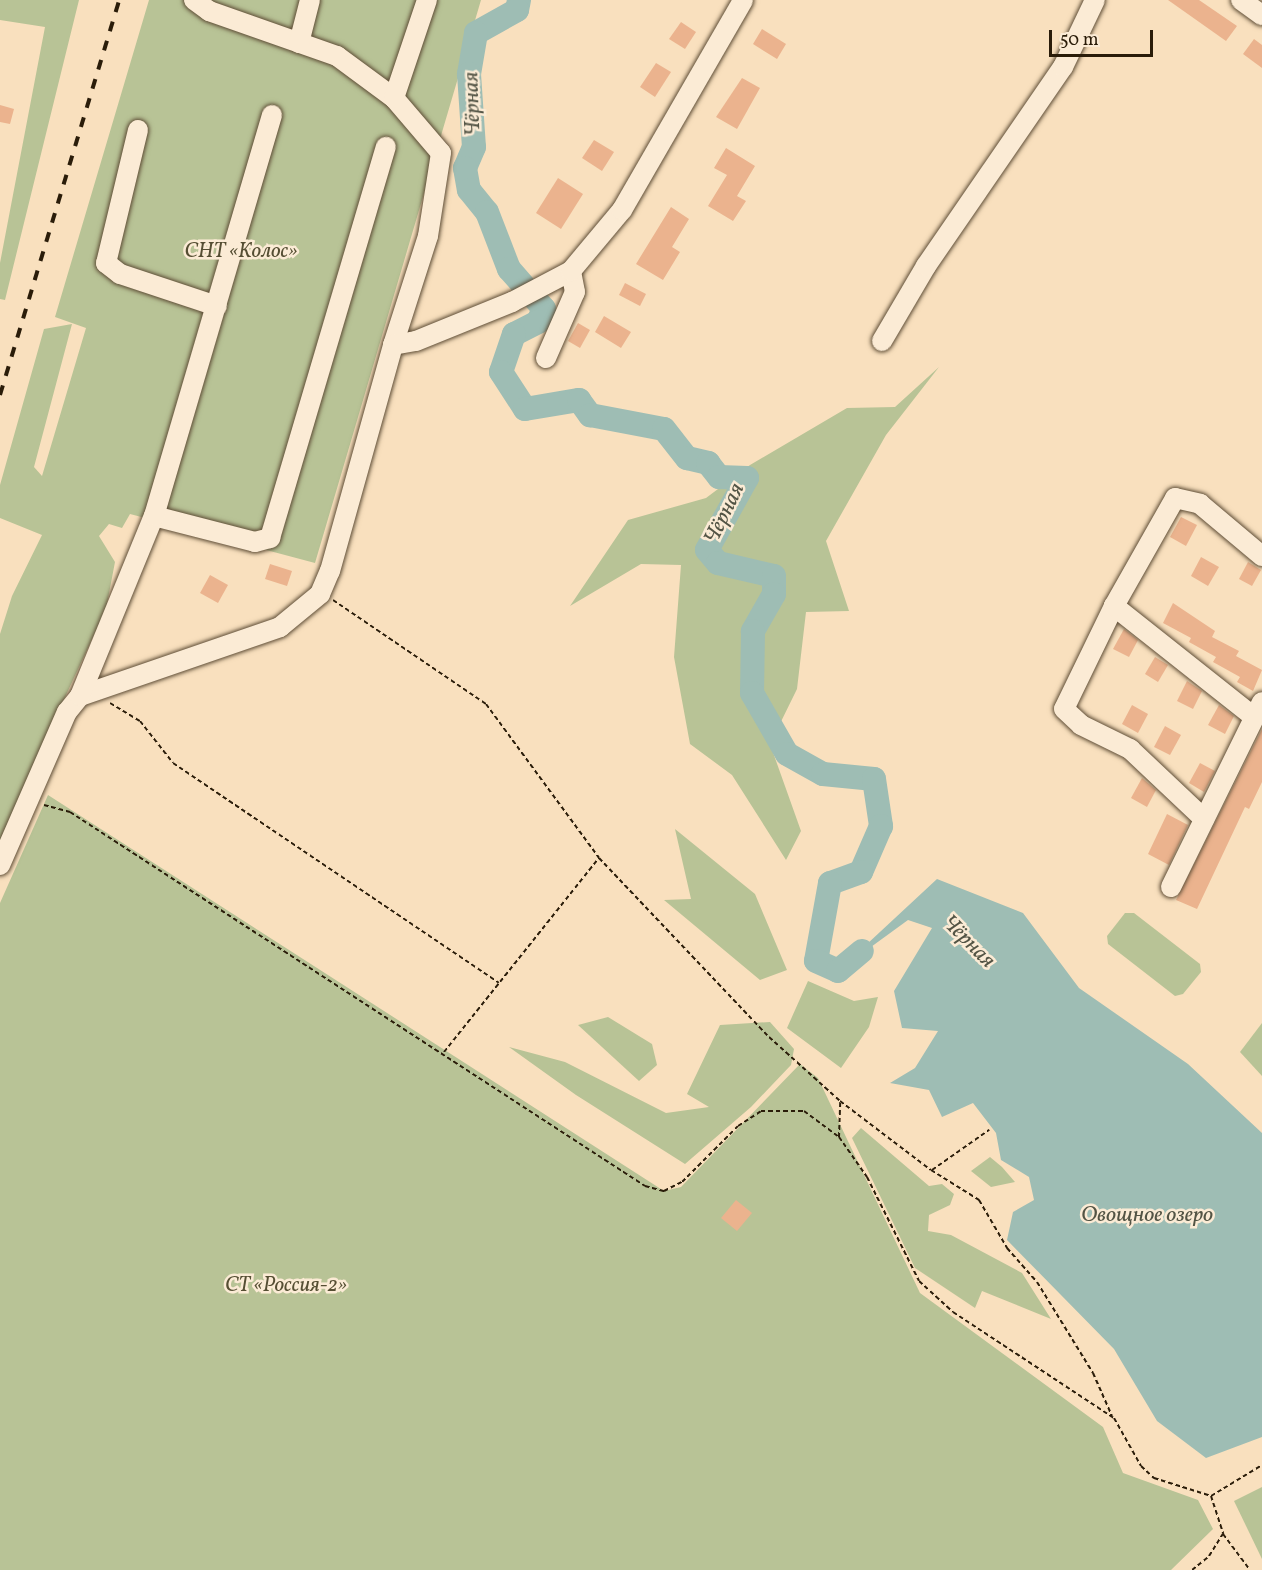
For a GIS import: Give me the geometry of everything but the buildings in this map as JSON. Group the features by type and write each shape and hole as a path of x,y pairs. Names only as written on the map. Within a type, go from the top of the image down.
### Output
{"street":[{"path":"0,865 30,801 67,711 86,694 280,627 320,594 330,572 393,345 428,236 441,153 394,98 337,56 209,11 194,0"},
{"path":"299,43 310,0"},
{"path":"394,98 427,0"},
{"path":"393,345 416,341 512,302 571,271 621,210 743,0"},
{"path":"882,341 926,266 1063,68 1095,0"},
{"path":"1241,0 1262,15"},
{"path":"86,694 154,516 272,115"},
{"path":"138,130 106,263 120,274 217,306"},
{"path":"154,516 255,542 270,538 386,147"},
{"path":"546,358 575,292 571,271"},
{"path":"1204,819 1130,748 1081,725 1064,709 1114,606 1175,498 1200,504 1262,556"},
{"path":"1114,606 1258,710 1171,887"}],"path":[{"path":"320,594 396,640 424,664 486,704 599,858 769,1037 840,1101 931,1170 979,1200 1007,1248 1037,1281 1093,1373 1114,1418 1141,1466 1154,1478 1211,1496 1262,1465"},
{"path":"86,694 140,721 173,763 499,983"},
{"path":"30,801 70,812 444,1052 645,1186 664,1191 682,1182 738,1126 761,1111 804,1111 839,1137 867,1177 919,1281 953,1312 1114,1418"},
{"path":"444,1052 599,858"},
{"path":"839,1137 840,1101"},
{"path":"931,1170 989,1130"},
{"path":"1211,1496 1223,1534 1250,1570"},
{"path":"1192,1570 1209,1556 1223,1534"}],"green space":[{"path":"0,0 79,0 5,300 0,299 0,263 45,27 0,20"},
{"name":"СНТ «Колос»","path":"149,0 481,0 315,563 130,514 122,528 109,524 99,536 115,562 106,609 46,738 0,852 0,634 12,596 42,535 0,518 0,485 44,329 72,324 34,467 42,476 86,328 55,317"},
{"path":"939,367 886,435 826,541 849,611 806,612 797,689 770,744 801,831 786,860 732,775 690,744 674,657 681,565 641,564 570,606 628,520 706,498 750,465 847,408 895,407"},
{"name":"СТ «Россия-2»","path":"48,795 664,1191 681,1187 800,1064 818,1078 920,1293 1103,1427 1123,1473 1198,1500 1213,1529 1171,1570 0,1570 0,903"},
{"path":"675,829 755,894 787,970 760,980 664,900 691,899"},
{"path":"1125,913 1134,913 1200,964 1201,972 1183,994 1175,996 1108,944 1107,936"},
{"path":"808,981 854,1001 878,997 869,1027 841,1068 787,1028"},
{"path":"608,1017 652,1044 657,1065 639,1081 578,1025"},
{"path":"770,1022 794,1049 791,1065 751,1107 685,1164 576,1095 509,1047 565,1062 666,1113 709,1107 687,1094 720,1025"},
{"path":"1262,1023 1262,1076 1240,1052"},
{"path":"861,1128 929,1186 942,1184 954,1194 950,1205 929,1215 928,1231 951,1235 1022,1273 1051,1319 982,1291 975,1308 915,1268 852,1138"},
{"path":"990,1157 1015,1182 991,1187 971,1171"},
{"path":"1262,1487 1262,1559 1234,1501"}],"water":[{"name":"Овощное озеро","path":"937,879 1023,913 1079,988 1188,1064 1262,1133 1262,1437 1206,1458 1157,1421 1114,1349 1007,1240 1013,1212 1034,1200 1029,1177 1001,1160 996,1133 973,1103 942,1117 929,1090 890,1083 915,1068 938,1031 902,1028 894,991 932,928 908,920 838,971"}],"waterway":[{"name":"Чёрная","path":"519,0 517,10 476,33 469,74 474,147 465,168 469,190 487,212 509,269 544,309 538,322 514,334 501,372 525,409 579,400 590,415 664,429 687,458 708,463 719,477 747,478 707,550 718,563 774,576 774,594 753,631 752,693 787,754 823,774 874,779 881,826 861,872 830,883 816,961 838,971 862,951"}],"railway":[{"path":"0,395 119,0"}]}
